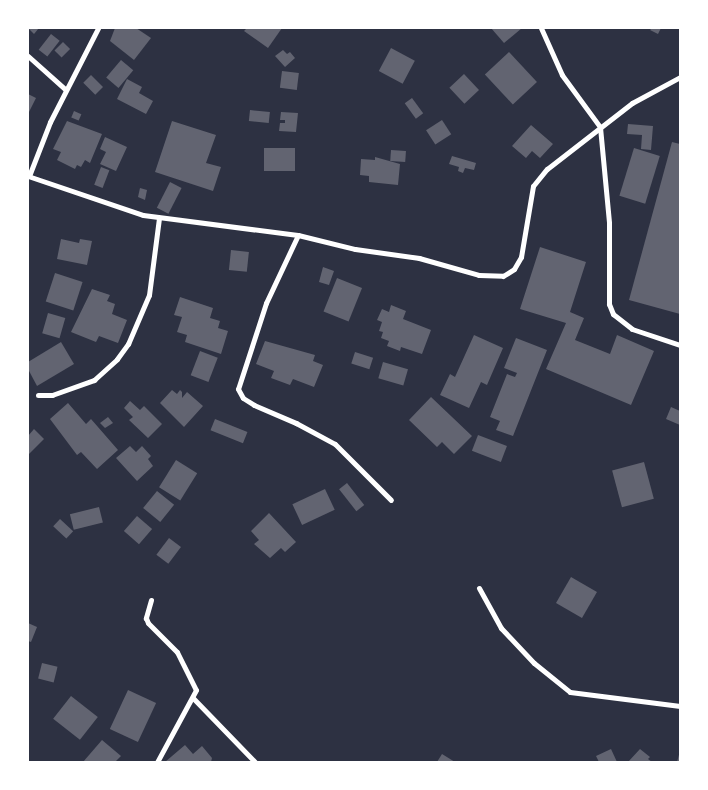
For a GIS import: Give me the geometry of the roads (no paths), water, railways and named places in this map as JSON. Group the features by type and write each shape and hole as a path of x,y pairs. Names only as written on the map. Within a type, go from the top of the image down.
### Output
{"street":[{"path":"98,28 65,89 28,176 160,218 298,235 355,249 419,258 479,275 503,276 514,269 521,257 533,186 548,169 632,103 680,78"},
{"path":"541,28 562,75 600,127 609,223 608,304 613,314 632,329 680,345"},
{"path":"28,56 65,89"},
{"path":"38,395 52,395 94,380 117,359 128,344 148,295 160,218"},
{"path":"298,235 256,327 238,389 243,398 254,405 296,422 335,444 391,500"},
{"path":"479,588 501,628 534,663 570,692 680,706"},
{"path":"151,600 146,618 188,668 196,690 157,762"},
{"path":"193,698 255,762"}]}
